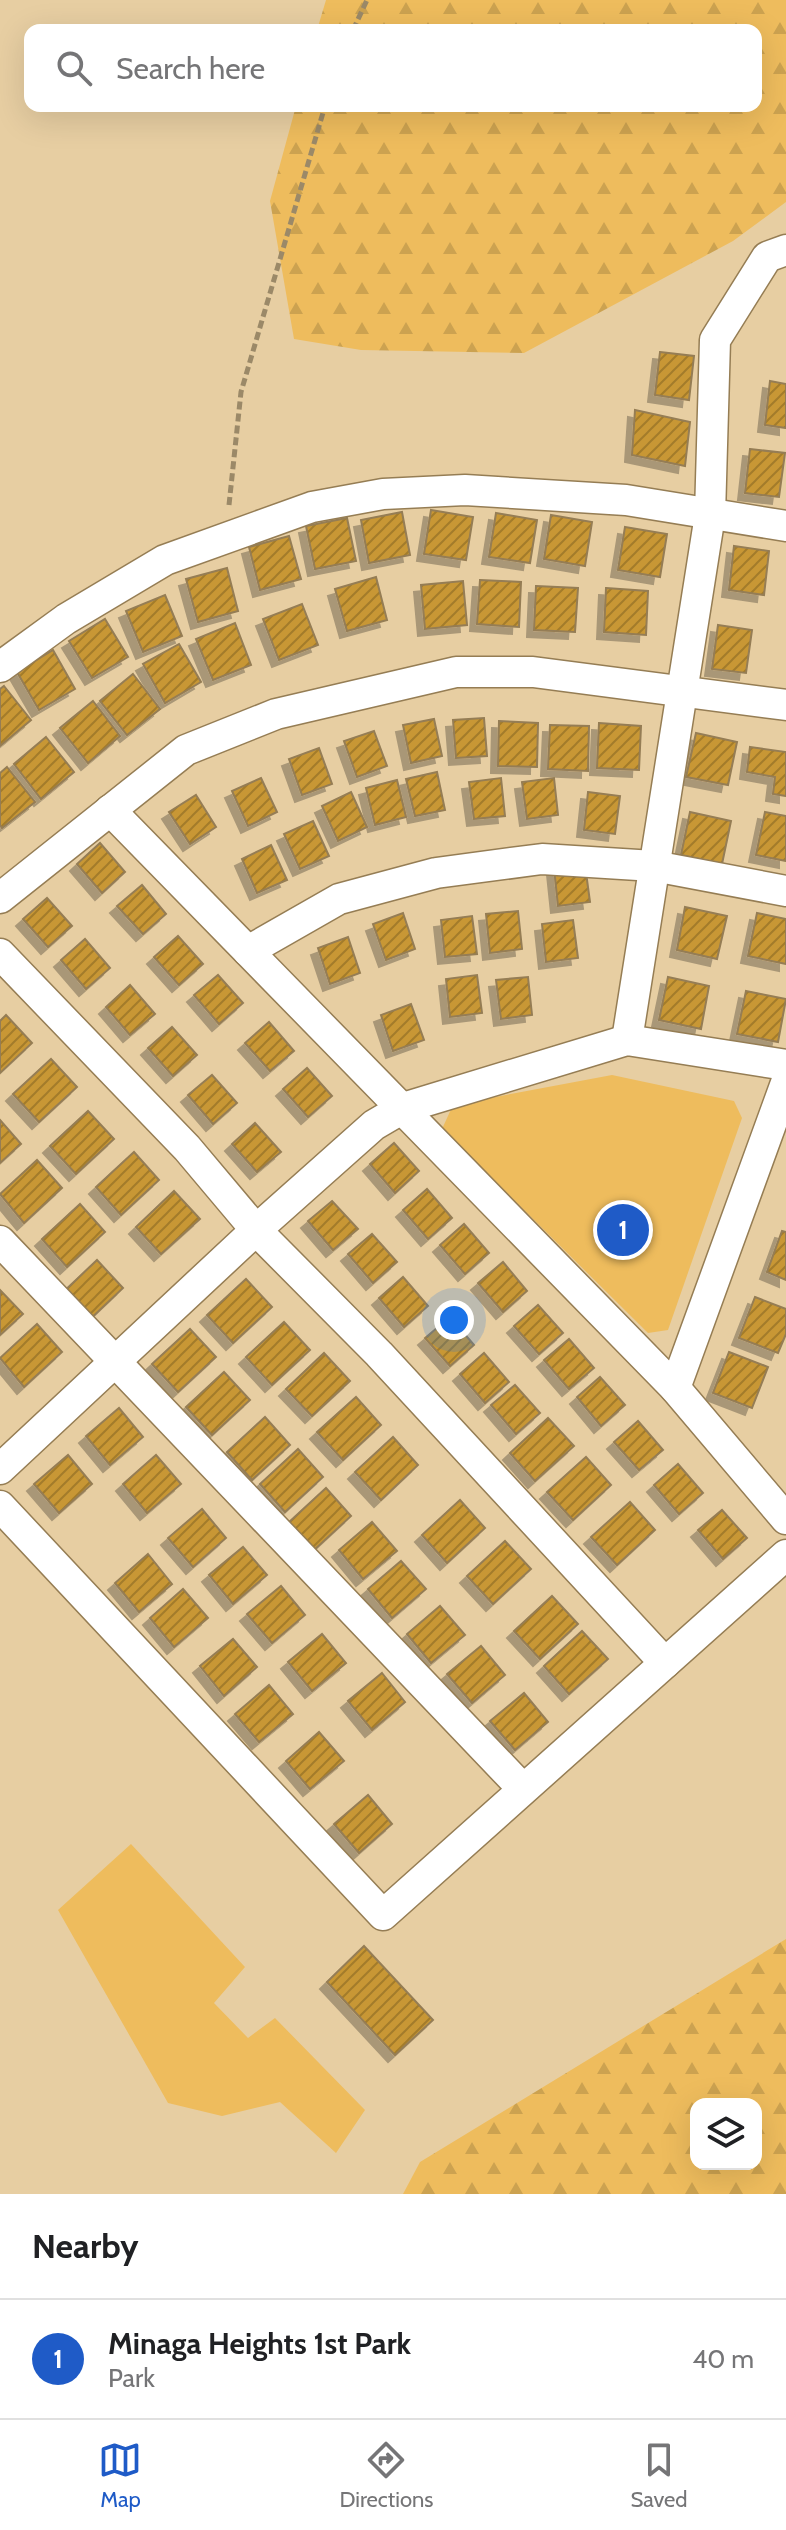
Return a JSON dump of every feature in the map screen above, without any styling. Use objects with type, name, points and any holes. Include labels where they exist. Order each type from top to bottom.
[{"type":"street","points":[[627,1040],[710,515],[715,340],[767,257],[786,250]]},
{"type":"street","points":[[0,667],[66,619],[165,560],[312,507],[383,494],[465,490],[611,499],[786,526]]},
{"type":"street","points":[[0,898],[186,750],[276,714],[456,672],[533,672],[786,705]]},
{"type":"street","points":[[110,810],[675,1388],[786,1519]]},
{"type":"street","points":[[248,951],[339,899],[436,873],[542,859],[654,866],[786,891]]},
{"type":"street","points":[[0,954],[187,1148],[256,1230],[379,1354],[665,1663]]},
{"type":"street","points":[[0,1469],[256,1230],[374,1125],[403,1108],[627,1040],[786,1065]]},
{"type":"street","points":[[675,1388],[786,1083]]},
{"type":"street","points":[[0,1241],[523,1789]]},
{"type":"street","points":[[0,1506],[383,1915],[786,1555]]},
{"type":"path","points":[[356,24],[367,0]]},
{"type":"path","points":[[226,538],[241,392],[323,112]]},
{"type":"green space","points":[[326,0],[786,0],[786,202],[733,241],[524,353],[361,350],[294,339],[270,201],[294,112],[762,112],[762,24],[319,24]]},
{"type":"green space","points":[[612,1075],[734,1101],[742,1118],[668,1330],[648,1333],[442,1129],[453,1105]]},
{"type":"green space","points":[[131,1844],[245,1967],[214,2003],[248,2038],[275,2018],[365,2110],[336,2153],[280,2102],[222,2116],[168,2103],[58,1910]]},
{"type":"green space","points":[[786,1939],[786,2194],[403,2194],[420,2162]]},
{"type":"building","points":[[660,352],[694,356],[689,400],[655,395]]},
{"type":"building","points":[[770,381],[786,384],[786,428],[765,425]]},
{"type":"building","points":[[635,410],[690,422],[685,466],[632,455]]},
{"type":"building","points":[[750,449],[785,453],[779,497],[745,493]]},
{"type":"building","points":[[431,510],[473,517],[466,560],[424,554]]},
{"type":"building","points":[[402,512],[410,555],[369,563],[361,520]]},
{"type":"building","points":[[496,513],[537,520],[530,563],[489,557]]},
{"type":"building","points":[[551,515],[592,522],[585,566],[544,559]]},
{"type":"building","points":[[347,518],[356,561],[315,569],[306,526]]},
{"type":"building","points":[[625,527],[667,534],[660,577],[618,570]]},
{"type":"building","points":[[289,536],[301,579],[260,590],[249,547]]},
{"type":"building","points":[[734,546],[769,551],[764,595],[729,590]]},
{"type":"building","points":[[227,568],[238,611],[198,622],[186,579]]},
{"type":"building","points":[[376,577],[387,620],[347,631],[335,589]]},
{"type":"building","points":[[480,580],[521,582],[519,627],[477,624]]},
{"type":"building","points":[[463,581],[467,625],[425,629],[421,585]]},
{"type":"building","points":[[536,586],[578,588],[575,632],[534,630]]},
{"type":"building","points":[[606,588],[648,591],[646,635],[604,632]]},
{"type":"building","points":[[165,595],[182,636],[143,652],[126,611]]},
{"type":"building","points":[[302,604],[318,645],[279,660],[263,619]]},
{"type":"building","points":[[105,619],[128,657],[92,678],[69,641]]},
{"type":"building","points":[[235,623],[251,665],[213,680],[196,639]]},
{"type":"building","points":[[718,625],[752,630],[746,673],[712,669]]},
{"type":"building","points":[[179,644],[201,682],[165,703],[143,664]]},
{"type":"building","points":[[53,650],[75,689],[39,710],[17,672]]},
{"type":"building","points":[[133,674],[160,709],[127,735],[100,701]]},
{"type":"building","points":[[4,686],[31,720],[0,746],[0,689]]},
{"type":"building","points":[[93,701],[120,736],[88,763],[60,728]]},
{"type":"building","points":[[484,718],[487,756],[456,758],[453,720]]},
{"type":"building","points":[[434,719],[442,756],[411,763],[403,725]]},
{"type":"building","points":[[499,721],[538,723],[537,767],[498,766]]},
{"type":"building","points":[[599,723],[641,726],[639,770],[597,768]]},
{"type":"building","points":[[550,725],[589,726],[588,771],[548,769]]},
{"type":"building","points":[[374,731],[387,766],[357,777],[344,741]]},
{"type":"building","points":[[696,733],[737,742],[728,785],[686,777]]},
{"type":"building","points":[[46,737],[74,772],[41,799],[14,764]]},
{"type":"building","points":[[750,747],[786,752],[786,796],[773,794],[775,777],[747,772]]},
{"type":"building","points":[[319,748],[332,784],[302,795],[289,759]]},
{"type":"building","points":[[7,767],[35,802],[2,828],[0,773]]},
{"type":"building","points":[[437,772],[445,810],[415,816],[406,779]]},
{"type":"building","points":[[261,778],[277,812],[248,826],[232,791]]},
{"type":"building","points":[[501,778],[505,816],[474,819],[469,782]]},
{"type":"building","points":[[554,778],[558,815],[527,819],[522,782]]},
{"type":"building","points":[[397,780],[406,817],[375,825],[366,788]]},
{"type":"building","points":[[351,792],[367,827],[338,841],[322,806]]},
{"type":"building","points":[[588,792],[620,796],[615,834],[584,830]]},
{"type":"building","points":[[196,795],[216,827],[190,844],[169,812]]},
{"type":"building","points":[[690,812],[731,821],[722,864],[681,855]]},
{"type":"building","points":[[765,812],[786,816],[786,861],[756,855]]},
{"type":"building","points":[[313,821],[329,856],[300,869],[284,834]]},
{"type":"building","points":[[100,843],[125,872],[102,893],[77,864]]},
{"type":"building","points":[[271,845],[287,880],[257,893],[242,859]]},
{"type":"building","points":[[585,865],[590,902],[558,906],[554,868]]},
{"type":"building","points":[[142,885],[166,914],[143,934],[117,906]]},
{"type":"building","points":[[47,898],[72,926],[48,947],[23,919]]},
{"type":"building","points":[[685,907],[727,916],[717,959],[677,950]]},
{"type":"building","points":[[518,911],[522,949],[490,953],[486,914]]},
{"type":"building","points":[[403,913],[415,949],[386,960],[373,924]]},
{"type":"building","points":[[757,913],[786,919],[786,964],[748,956]]},
{"type":"building","points":[[472,916],[477,954],[445,957],[441,920]]},
{"type":"building","points":[[573,920],[578,958],[546,962],[542,924]]},
{"type":"building","points":[[178,936],[203,964],[179,985],[154,957]]},
{"type":"building","points":[[348,937],[360,973],[330,984],[318,948]]},
{"type":"building","points":[[85,939],[110,968],[86,989],[61,960]]},
{"type":"building","points":[[218,975],[243,1003],[219,1024],[194,995]]},
{"type":"building","points":[[477,975],[482,1013],[450,1017],[446,979]]},
{"type":"building","points":[[528,977],[532,1015],[501,1019],[496,980]]},
{"type":"building","points":[[668,977],[709,986],[701,1029],[659,1020]]},
{"type":"building","points":[[130,985],[155,1014],[130,1035],[106,1007]]},
{"type":"building","points":[[746,991],[786,999],[778,1042],[737,1034]]},
{"type":"building","points":[[411,1004],[424,1040],[393,1051],[381,1015]]},
{"type":"building","points":[[6,1015],[32,1043],[0,1073],[0,1021]]},
{"type":"building","points":[[269,1022],[294,1051],[270,1071],[245,1043]]},
{"type":"building","points":[[172,1027],[197,1055],[173,1076],[148,1048]]},
{"type":"building","points":[[51,1059],[77,1087],[39,1122],[13,1094]]},
{"type":"building","points":[[307,1068],[332,1096],[308,1117],[283,1089]]},
{"type":"building","points":[[212,1075],[237,1103],[213,1124],[188,1095]]},
{"type":"building","points":[[88,1111],[114,1139],[76,1174],[50,1146]]},
{"type":"building","points":[[0,1120],[21,1144],[0,1163]]},
{"type":"building","points":[[255,1123],[281,1152],[257,1172],[232,1144]]},
{"type":"building","points":[[394,1143],[419,1171],[395,1193],[370,1164]]},
{"type":"building","points":[[134,1152],[159,1180],[121,1215],[96,1187]]},
{"type":"building","points":[[37,1160],[62,1188],[24,1223],[0,1194]]},
{"type":"building","points":[[427,1189],[452,1218],[428,1239],[403,1210]]},
{"type":"building","points":[[174,1191],[200,1219],[161,1254],[136,1227]]},
{"type":"building","points":[[332,1201],[358,1229],[333,1250],[308,1221]]},
{"type":"building","points":[[80,1204],[105,1232],[67,1267],[42,1239]]},
{"type":"building","points":[[464,1224],[489,1253],[465,1274],[440,1245]]},
{"type":"building","points":[[782,1231],[786,1232],[786,1280],[767,1272]]},
{"type":"building","points":[[372,1234],[397,1262],[373,1283],[348,1254]]},
{"type":"building","points":[[97,1260],[123,1288],[85,1324],[59,1296]]},
{"type":"building","points":[[503,1262],[527,1291],[503,1312],[478,1283]]},
{"type":"building","points":[[403,1277],[428,1306],[404,1327],[379,1298]]},
{"type":"building","points":[[246,1279],[272,1307],[233,1343],[207,1315]]},
{"type":"building","points":[[0,1290],[23,1314],[0,1335]]},
{"type":"building","points":[[755,1297],[786,1309],[786,1334],[778,1353],[739,1338]]},
{"type":"building","points":[[538,1305],[563,1333],[539,1354],[514,1326]]},
{"type":"building","points":[[450,1317],[474,1345],[450,1366],[425,1338]]},
{"type":"building","points":[[284,1322],[310,1350],[272,1385],[246,1357]]},
{"type":"building","points":[[37,1324],[62,1352],[24,1387],[0,1358]]},
{"type":"building","points":[[190,1329],[216,1357],[178,1392],[152,1364]]},
{"type":"building","points":[[569,1339],[594,1368],[569,1389],[544,1360]]},
{"type":"building","points":[[729,1352],[768,1367],[752,1408],[713,1393]]},
{"type":"building","points":[[324,1353],[350,1381],[312,1416],[286,1389]]},
{"type":"building","points":[[484,1353],[509,1382],[485,1403],[460,1374]]},
{"type":"building","points":[[224,1372],[250,1400],[212,1435],[186,1407]]},
{"type":"building","points":[[600,1377],[625,1405],[601,1426],[577,1397]]},
{"type":"building","points":[[515,1385],[540,1413],[516,1434],[491,1405]]},
{"type":"building","points":[[356,1397],[381,1425],[343,1460],[317,1432]]},
{"type":"building","points":[[119,1408],[143,1437],[110,1465],[86,1436]]},
{"type":"building","points":[[265,1417],[290,1445],[252,1480],[227,1452]]},
{"type":"building","points":[[548,1418],[574,1446],[535,1481],[510,1453]]},
{"type":"building","points":[[638,1421],[663,1450],[639,1470],[614,1442]]},
{"type":"building","points":[[393,1437],[418,1465],[381,1500],[355,1472]]},
{"type":"building","points":[[298,1449],[323,1477],[285,1512],[260,1484]]},
{"type":"building","points":[[68,1455],[92,1484],[59,1513],[34,1484]]},
{"type":"building","points":[[156,1455],[181,1484],[147,1513],[123,1484]]},
{"type":"building","points":[[586,1457],[611,1485],[573,1520],[547,1492]]},
{"type":"building","points":[[678,1464],[703,1493],[679,1514],[654,1485]]},
{"type":"building","points":[[326,1488],[351,1516],[313,1551],[288,1523]]},
{"type":"building","points":[[460,1500],[485,1528],[447,1563],[422,1535]]},
{"type":"building","points":[[630,1502],[655,1530],[617,1565],[591,1537]]},
{"type":"building","points":[[202,1509],[226,1538],[193,1567],[168,1538]]},
{"type":"building","points":[[722,1510],[747,1538],[723,1559],[698,1530]]},
{"type":"building","points":[[372,1522],[397,1551],[363,1579],[339,1550]]},
{"type":"building","points":[[505,1541],[531,1569],[493,1604],[467,1576]]},
{"type":"building","points":[[243,1547],[267,1575],[233,1604],[209,1575]]},
{"type":"building","points":[[148,1554],[172,1584],[139,1612],[115,1583]]},
{"type":"building","points":[[401,1561],[426,1589],[392,1618],[368,1589]]},
{"type":"building","points":[[281,1586],[305,1615],[272,1643],[247,1614]]},
{"type":"building","points":[[183,1589],[208,1618],[174,1647],[150,1618]]},
{"type":"building","points":[[552,1596],[578,1624],[540,1659],[514,1631]]},
{"type":"building","points":[[440,1606],[465,1635],[431,1663],[407,1634]]},
{"type":"building","points":[[582,1631],[608,1659],[569,1694],[544,1666]]},
{"type":"building","points":[[322,1634],[346,1663],[312,1691],[288,1662]]},
{"type":"building","points":[[233,1639],[257,1667],[224,1696],[200,1666]]},
{"type":"building","points":[[481,1646],[505,1675],[472,1703],[447,1674]]},
{"type":"building","points":[[382,1673],[405,1702],[372,1730],[348,1701]]},
{"type":"building","points":[[269,1685],[293,1714],[259,1742],[235,1714]]},
{"type":"building","points":[[524,1693],[548,1722],[515,1750],[490,1721]]},
{"type":"building","points":[[319,1732],[344,1761],[310,1789],[286,1761]]},
{"type":"building","points":[[368,1795],[392,1824],[359,1853],[334,1824]]},
{"type":"building","points":[[364,1946],[433,2020],[395,2055],[327,1982]]},
{"type":"place","name":"Minaga Heights 1st Park","points":[[623,1230]]}]
